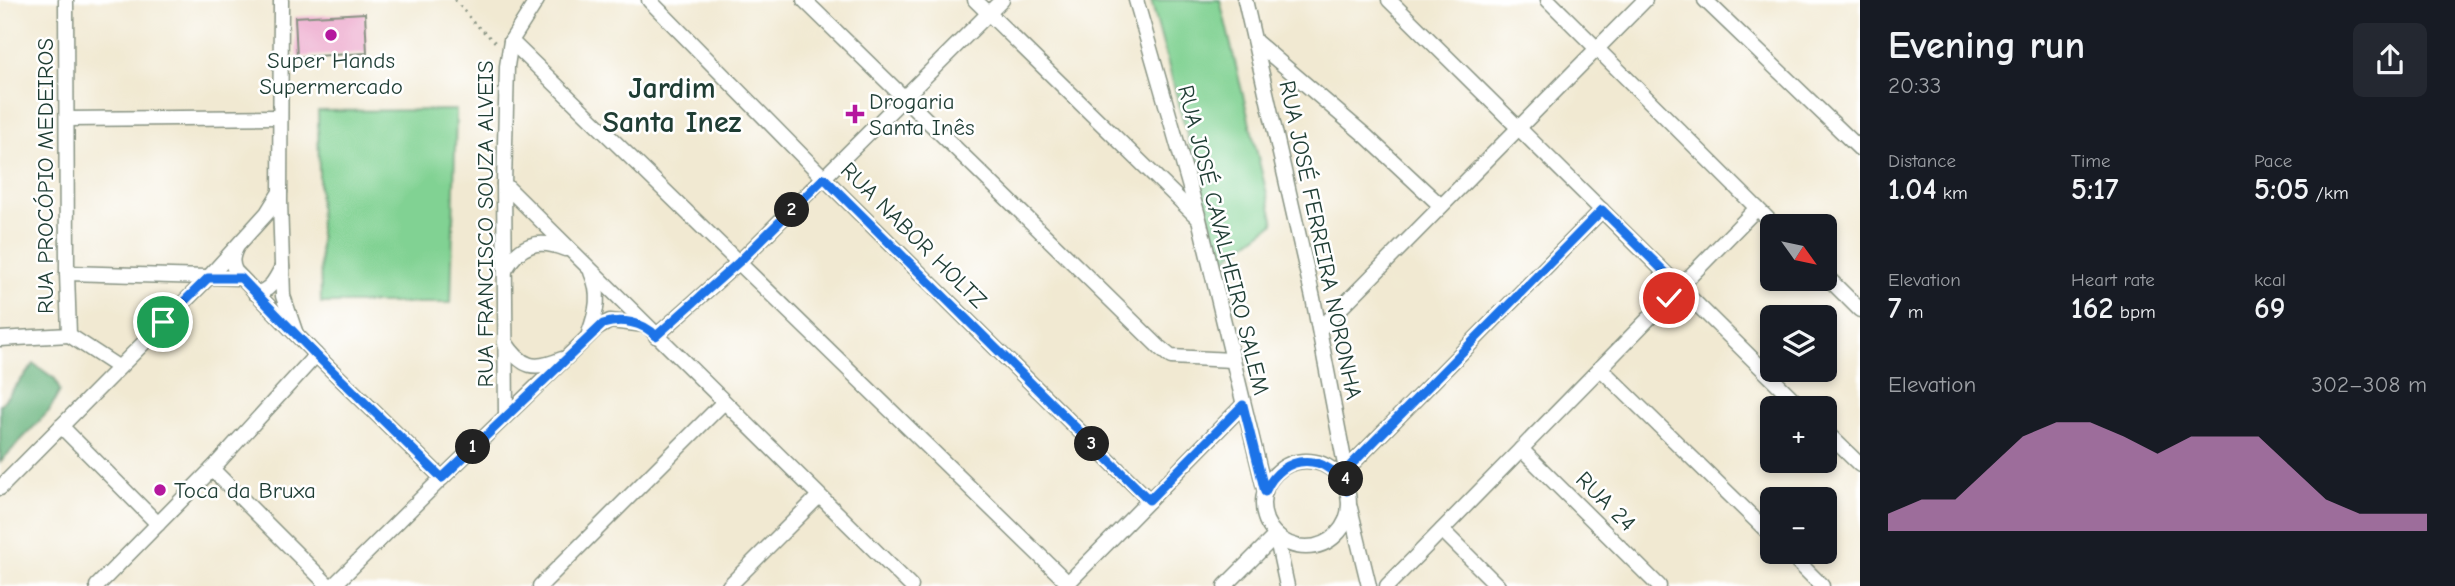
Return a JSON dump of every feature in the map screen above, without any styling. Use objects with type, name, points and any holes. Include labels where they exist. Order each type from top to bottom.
[{"type":"street","name":"RUA PROCÓPIO MEDEIROS","points":[[66,0],[69,335],[118,367]]},
{"type":"street","points":[[281,0],[280,199],[283,296],[296,334]]},
{"type":"street","name":"RUA FRANCISCO SOUZA ALVEIS","points":[[506,415],[504,184],[509,47],[537,0]]},
{"type":"street","name":"RUA NABOR HOLTZ","points":[[649,0],[824,178],[1149,500]]},
{"type":"street","points":[[804,0],[1160,348],[1171,357],[1232,360]]},
{"type":"street","points":[[975,0],[1199,219]]},
{"type":"street","points":[[651,330],[739,262],[1002,0]]},
{"type":"street","name":"RUA JOSÉ CAVALHEIRO SALEM","points":[[1136,0],[1199,219],[1265,492]]},
{"type":"street","name":"RUA JOSÉ FERREIRA NORONHA","points":[[1245,0],[1320,329],[1346,470],[1348,497],[1369,586]]},
{"type":"street","points":[[1389,0],[1790,396]]},
{"type":"street","points":[[1548,0],[1763,214]]},
{"type":"street","points":[[1320,329],[1645,0]]},
{"type":"street","points":[[1705,0],[1860,149]]},
{"type":"street","points":[[1255,41],[1366,136],[1441,206]]},
{"type":"street","points":[[509,47],[739,262],[1066,584],[1243,405]]},
{"type":"street","points":[[66,119],[281,117]]},
{"type":"street","points":[[504,184],[911,586]]},
{"type":"street","points":[[0,488],[208,278],[280,199]]},
{"type":"street","points":[[1387,586],[1757,208]]},
{"type":"street","points":[[1346,470],[1602,210]]},
{"type":"street","points":[[262,219],[274,216],[281,222]]},
{"type":"street","points":[[505,270],[512,257],[527,247],[540,243],[550,243],[573,253]]},
{"type":"street","points":[[238,245],[232,256],[232,264],[241,278],[442,478]]},
{"type":"street","points":[[255,293],[261,293],[271,286],[282,267]]},
{"type":"street","points":[[587,337],[598,308],[596,282],[589,269]]},
{"type":"street","points":[[67,273],[241,278]]},
{"type":"street","points":[[1838,288],[1860,310]]},
{"type":"street","points":[[212,469],[331,586],[603,324],[610,321],[651,330]]},
{"type":"street","points":[[0,339],[69,335]]},
{"type":"street","points":[[505,342],[513,353],[528,365],[539,366],[566,358]]},
{"type":"street","points":[[97,586],[212,469],[316,355]]},
{"type":"street","points":[[1600,368],[1760,524]]},
{"type":"street","points":[[540,586],[724,402]]},
{"type":"street","points":[[61,426],[159,524]]},
{"type":"street","points":[[1837,443],[1860,466]]},
{"type":"street","name":"RUA 24","points":[[1521,449],[1659,586]]},
{"type":"street","points":[[1276,535],[1296,546],[1321,545],[1341,530],[1348,515],[1348,497],[1333,471],[1310,461],[1294,463],[1279,471],[1265,492],[1264,510],[1276,535],[1287,586]]},
{"type":"street","points":[[729,586],[819,496]]},
{"type":"street","points":[[1442,530],[1498,586]]},
{"type":"street","points":[[1225,586],[1276,535]]},
{"type":"street","points":[[1800,564],[1822,586]]},
{"type":"path","points":[[455,0],[473,22],[509,47]]},
{"type":"green space","points":[[1151,0],[1220,0],[1274,223],[1221,262]]},
{"type":"green space","points":[[456,110],[451,303],[321,303],[318,111]]},
{"type":"green space","points":[[34,364],[55,379],[60,391],[49,411],[0,462],[0,405]]},
{"type":"building","name":"Super Hands Supermercado","points":[[365,13],[367,53],[297,57],[295,17]]},
{"type":"place","name":"Super Hands Supermercado","points":[[331,35]]},
{"type":"place","name":"Drogaria Santa Inês","points":[[855,114]]},
{"type":"place","name":"Toca da Bruxa","points":[[160,490]]},
{"type":"district","name":"Jardim Santa Inez","points":[[672,105]]},
{"type":"route","points":[[163,322],[208,278],[241,278],[266,306],[442,478],[596,329],[610,321],[626,322],[646,325],[656,336],[739,262],[824,178],[1149,500],[1243,405],[1265,492],[1273,477],[1286,466],[1310,461],[1333,471],[1344,483],[1347,491],[1346,470],[1602,210],[1680,287],[1669,298]]}]
